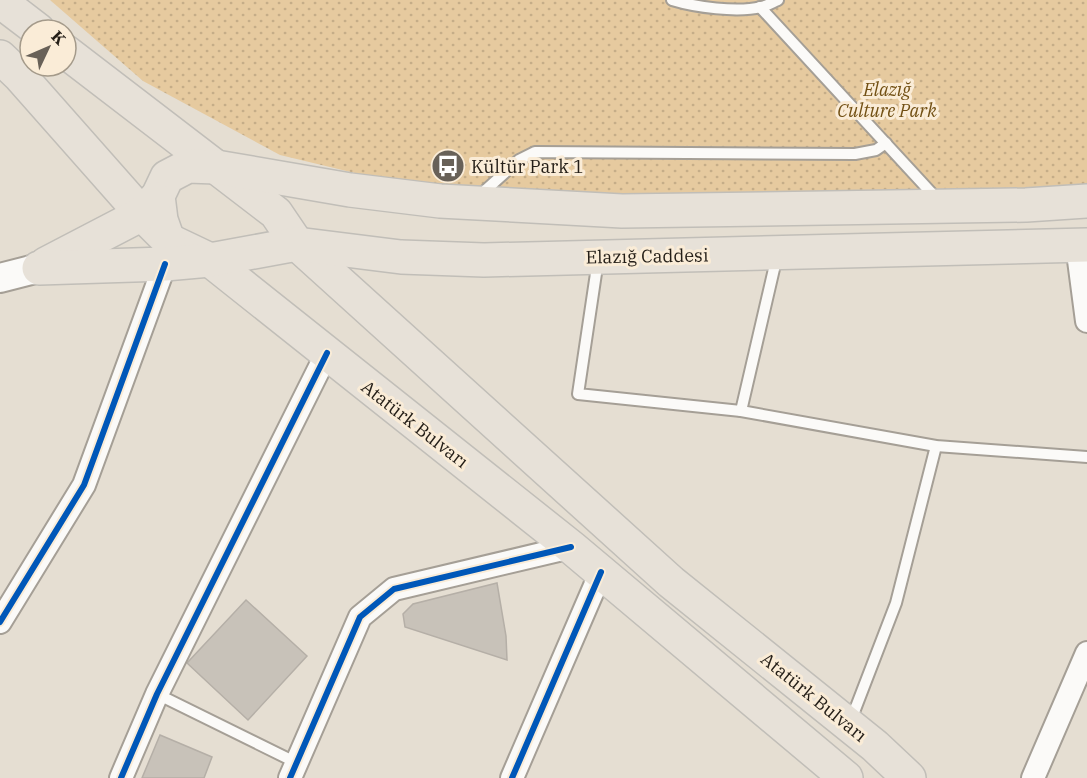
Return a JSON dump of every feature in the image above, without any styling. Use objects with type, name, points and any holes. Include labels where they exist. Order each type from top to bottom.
[{"type":"main road","points":[[0,1],[22,18]]},
{"type":"main road","name":"Atatürk Bulvarı","points":[[0,57],[150,205],[166,252],[210,260],[571,547],[846,778]]},
{"type":"main road","name":"Atatürk Bulvarı","points":[[78,60],[276,213],[297,244],[671,582],[849,725],[909,778]]},
{"type":"main road","points":[[39,268],[150,205],[166,177],[188,166],[216,166],[350,190],[440,201],[622,211],[945,207],[1087,201]]},
{"type":"main road","name":"Elazığ Caddesi","points":[[210,260],[297,244],[401,257],[484,260],[1082,245]]},
{"type":"main road","points":[[39,268],[166,252]]},
{"type":"street","points":[[1082,245],[1087,321]]},
{"type":"street","points":[[0,622],[84,485],[166,252]]},
{"type":"street","points":[[0,278],[39,268]]},
{"type":"street","points":[[121,778],[157,694],[327,353]]},
{"type":"street","points":[[294,771],[360,617],[393,589],[571,547]]},
{"type":"street","points":[[512,778],[601,572]]},
{"type":"street","points":[[1033,778],[1087,653]]},
{"type":"lane","points":[[672,0],[689,5],[725,9],[760,8],[778,0]]},
{"type":"lane","points":[[760,8],[945,207]]},
{"type":"lane","points":[[471,203],[498,182],[519,160],[535,152],[855,154],[876,150],[886,143]]},
{"type":"lane","points":[[741,411],[778,252]]},
{"type":"lane","points":[[598,257],[578,394],[741,411],[936,446],[1087,457]]},
{"type":"lane","points":[[849,725],[896,603],[936,446]]},
{"type":"lane","points":[[157,694],[294,771]]},
{"type":"green space","name":"Elazığ Culture Park","points":[[50,0],[1087,0],[1087,186],[892,201],[578,200],[417,188],[280,155],[143,81],[78,24],[78,18],[71,18]]},
{"type":"building","points":[[497,583],[506,636],[507,660],[405,627],[403,614],[413,604]]},
{"type":"building","points":[[246,600],[307,656],[248,720],[187,663]]},
{"type":"building","points":[[160,735],[212,757],[204,778],[142,778]]},
{"type":"cycle path","points":[[0,622],[84,485],[165,264]]},
{"type":"cycle path","points":[[121,778],[157,694],[327,353]]},
{"type":"cycle path","points":[[290,778],[360,617],[394,589],[571,547]]},
{"type":"cycle path","points":[[512,778],[601,572]]},
{"type":"place","name":"Kültür Park 1","points":[[448,166]]}]
